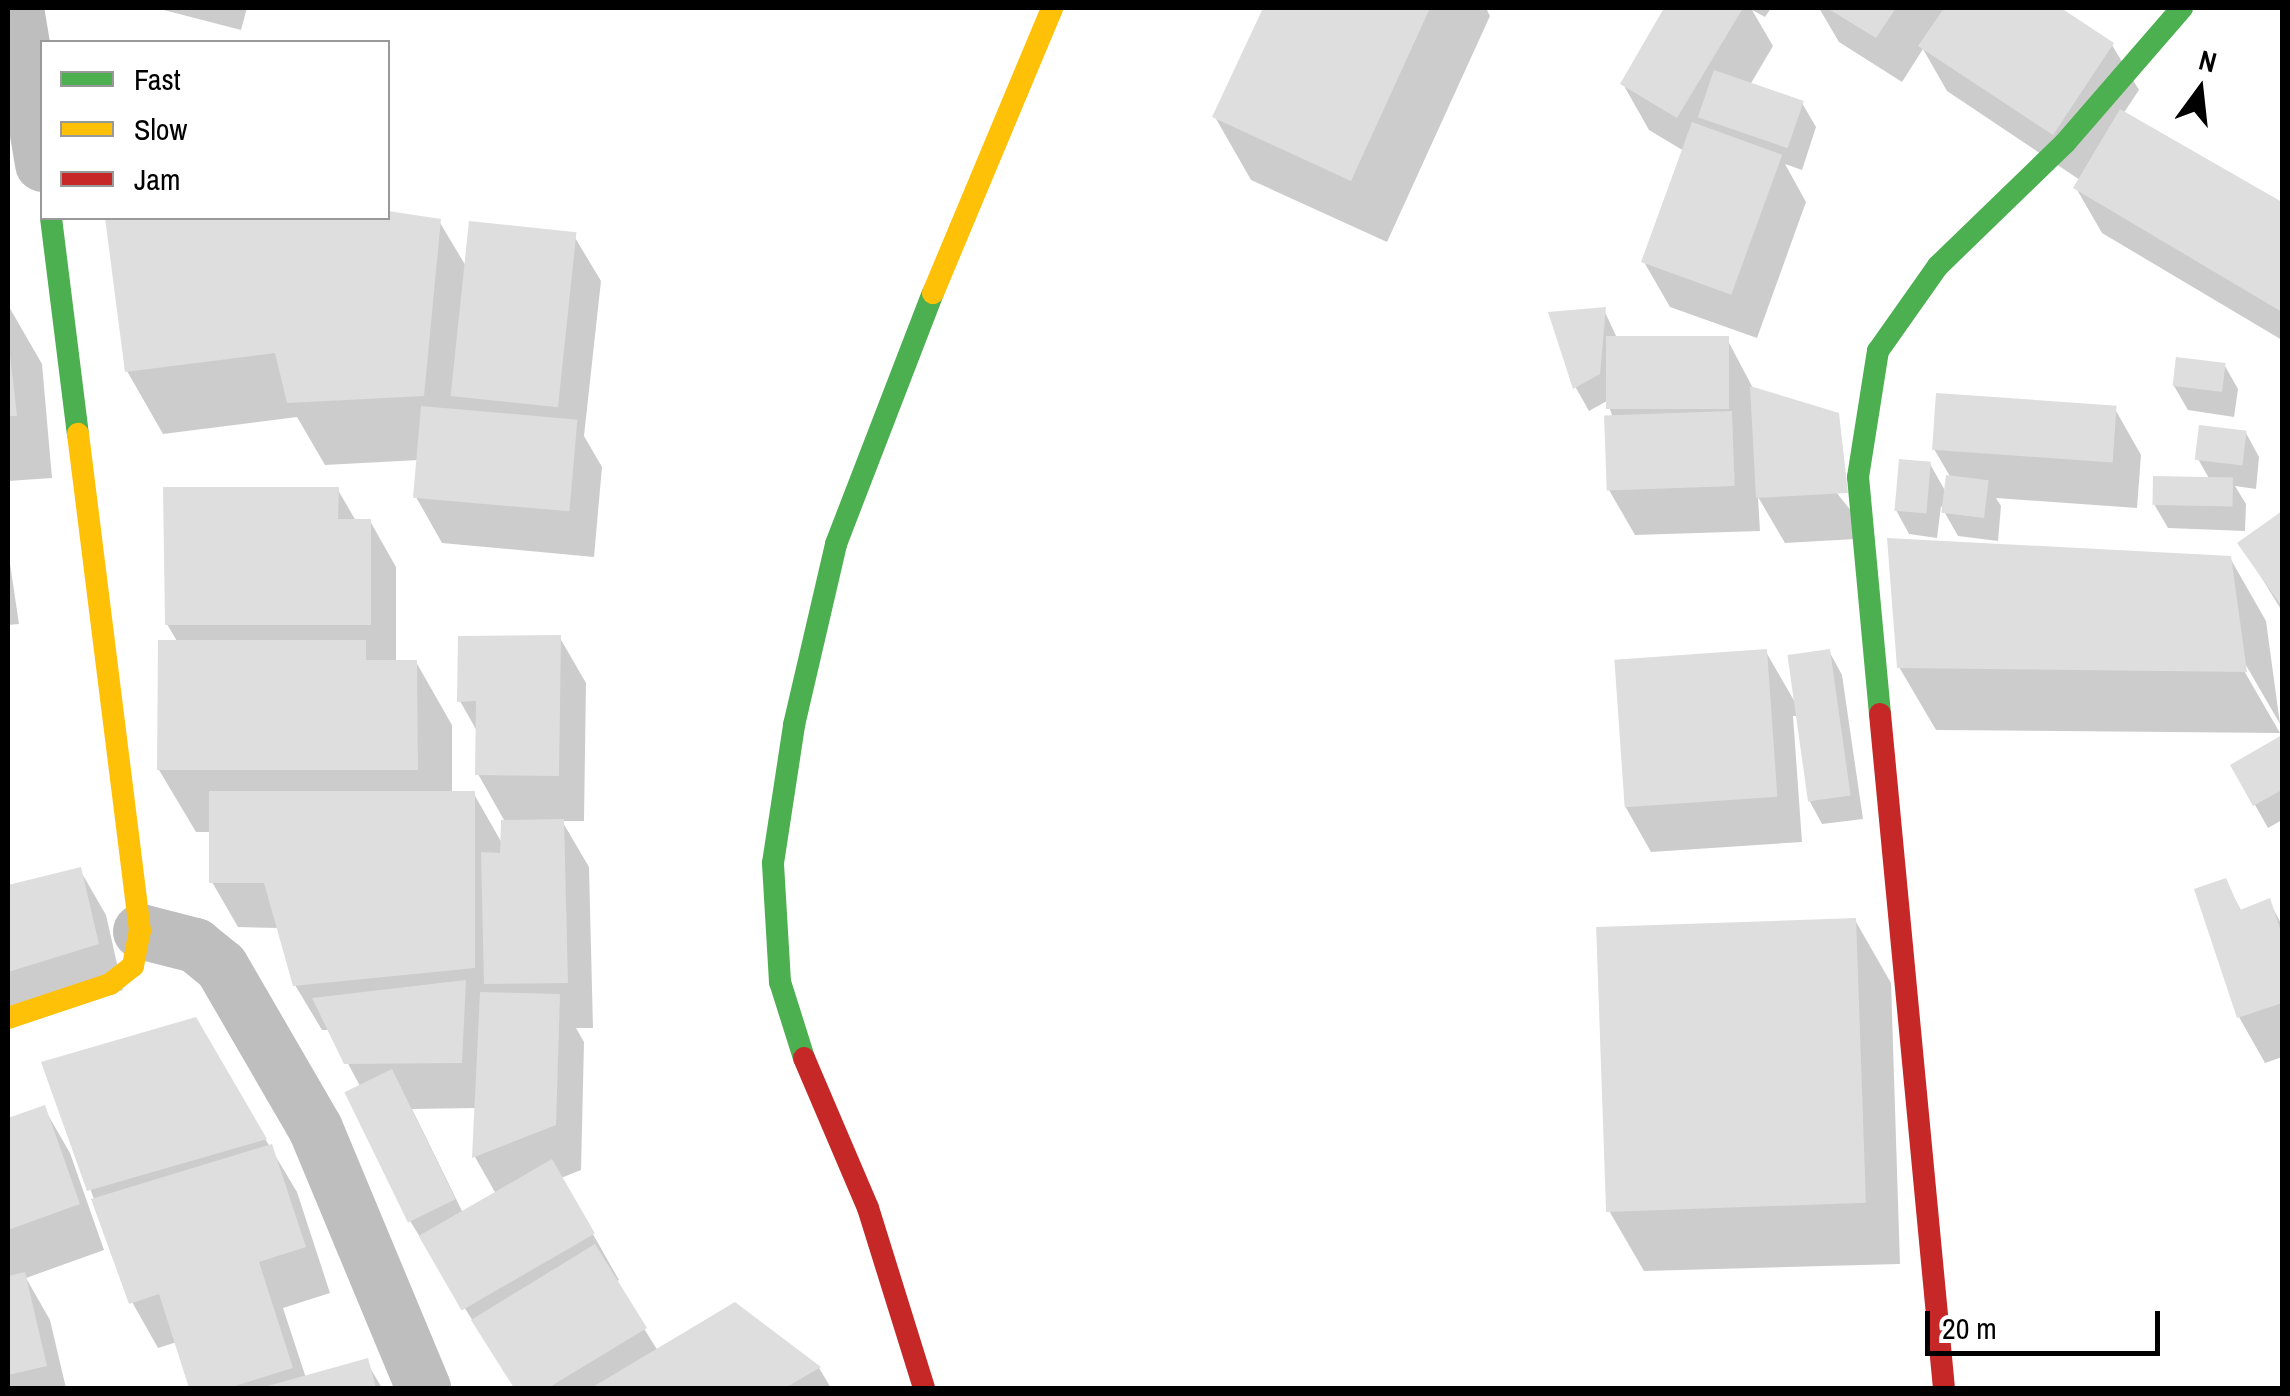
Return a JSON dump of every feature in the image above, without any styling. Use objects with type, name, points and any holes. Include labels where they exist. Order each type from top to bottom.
[{"type":"street","points":[[16,8],[40,152]]},
{"type":"street","points":[[924,1388],[868,1208],[812,1084],[780,982],[773,863],[794,725],[836,544],[909,350],[1052,8]]},
{"type":"street","points":[[1944,1388],[1858,477],[1878,351],[1938,266],[2065,143],[2182,8]]},
{"type":"street","points":[[8,1018],[110,984],[134,966],[140,931],[51,220]]},
{"type":"street","points":[[140,931],[196,945],[221,966],[316,1128],[423,1388]]},
{"type":"building","points":[[1263,8],[1430,8],[1351,181],[1212,117]]},
{"type":"building","points":[[1664,8],[1743,8],[1677,118],[1620,84]]},
{"type":"building","points":[[1827,8],[1896,8],[1876,38]]},
{"type":"building","points":[[1944,8],[2061,8],[2114,43],[2053,135],[1918,46]]},
{"type":"building","points":[[1714,70],[1804,101],[1788,148],[1698,117]]},
{"type":"building","points":[[2120,109],[2282,202],[2282,312],[2073,188]]},
{"type":"building","points":[[1692,122],[1782,155],[1731,295],[1641,262]]},
{"type":"building","points":[[390,211],[441,219],[424,396],[287,403],[275,353],[125,372],[105,220],[390,220]]},
{"type":"building","points":[[469,221],[576,232],[558,407],[451,396]]},
{"type":"building","points":[[1606,307],[1600,374],[1573,389],[1548,312]]},
{"type":"building","points":[[8,336],[17,416],[8,416]]},
{"type":"building","points":[[1606,336],[1729,336],[1729,409],[1606,409]]},
{"type":"building","points":[[2176,357],[2226,363],[2222,392],[2172,386]]},
{"type":"building","points":[[1750,386],[1839,413],[1848,493],[1756,498]]},
{"type":"building","points":[[1936,393],[2117,406],[2113,462],[1932,450]]},
{"type":"building","points":[[421,406],[577,420],[569,511],[413,498]]},
{"type":"building","points":[[1732,411],[1735,486],[1607,490],[1604,415]]},
{"type":"building","points":[[2199,425],[2247,431],[2242,466],[2195,460]]},
{"type":"building","points":[[1899,459],[1931,462],[1926,514],[1894,511]]},
{"type":"building","points":[[1946,475],[1989,480],[1984,518],[1941,513]]},
{"type":"building","points":[[2153,476],[2233,477],[2232,506],[2152,505]]},
{"type":"building","points":[[163,487],[339,487],[338,519],[371,519],[371,625],[165,625]]},
{"type":"building","points":[[2282,511],[2282,607],[2237,543]]},
{"type":"building","points":[[1887,538],[2231,556],[2247,672],[1897,668]]},
{"type":"building","points":[[561,635],[559,776],[475,775],[476,701],[457,702],[458,636]]},
{"type":"building","points":[[158,640],[366,640],[366,660],[417,660],[418,770],[157,770]]},
{"type":"building","points":[[1767,649],[1777,797],[1625,807],[1614,660]]},
{"type":"building","points":[[1830,649],[1851,796],[1808,802],[1787,655]]},
{"type":"building","points":[[2282,735],[2282,790],[2253,806],[2230,765]]},
{"type":"building","points":[[209,791],[475,791],[475,968],[293,986],[264,883],[209,883]]},
{"type":"building","points":[[564,819],[568,983],[484,984],[481,852],[500,853],[501,820]]},
{"type":"building","points":[[81,867],[99,944],[8,972],[8,885]]},
{"type":"building","points":[[2226,878],[2240,910],[2270,898],[2282,935],[2282,1003],[2237,1018],[2194,889]]},
{"type":"building","points":[[1856,918],[1866,1203],[1606,1212],[1596,927]]},
{"type":"building","points":[[466,980],[462,1063],[344,1064],[312,998]]},
{"type":"building","points":[[480,992],[560,994],[556,1125],[472,1158]]},
{"type":"building","points":[[196,1017],[267,1139],[87,1191],[41,1062]]},
{"type":"building","points":[[392,1069],[456,1199],[408,1223],[344,1092]]},
{"type":"building","points":[[45,1105],[80,1204],[8,1230],[8,1118]]},
{"type":"building","points":[[272,1144],[306,1247],[259,1262],[293,1368],[228,1388],[189,1388],[159,1294],[129,1304],[91,1199]]},
{"type":"building","points":[[552,1159],[595,1233],[462,1310],[419,1236]]},
{"type":"building","points":[[595,1244],[647,1328],[548,1388],[514,1388],[471,1320]]},
{"type":"building","points":[[25,1272],[47,1366],[8,1375],[8,1276]]},
{"type":"building","points":[[735,1302],[821,1367],[785,1388],[591,1388]]},
{"type":"building","points":[[368,1358],[376,1388],[264,1388],[264,1387]]},
{"type":"traffic: fast","points":[[1880,714],[1858,477],[1878,351],[1938,266],[2065,143],[2182,8]]},
{"type":"traffic: fast","points":[[51,220],[78,434]]},
{"type":"traffic: fast","points":[[804,1058],[780,982],[773,863],[794,725],[836,544],[933,293]]},
{"type":"traffic: slow","points":[[933,293],[1052,8]]},
{"type":"traffic: slow","points":[[8,1018],[110,984],[133,966],[140,931],[78,434]]},
{"type":"traffic: jam","points":[[1880,714],[1944,1388]]},
{"type":"traffic: jam","points":[[804,1058],[868,1208],[924,1388]]}]
